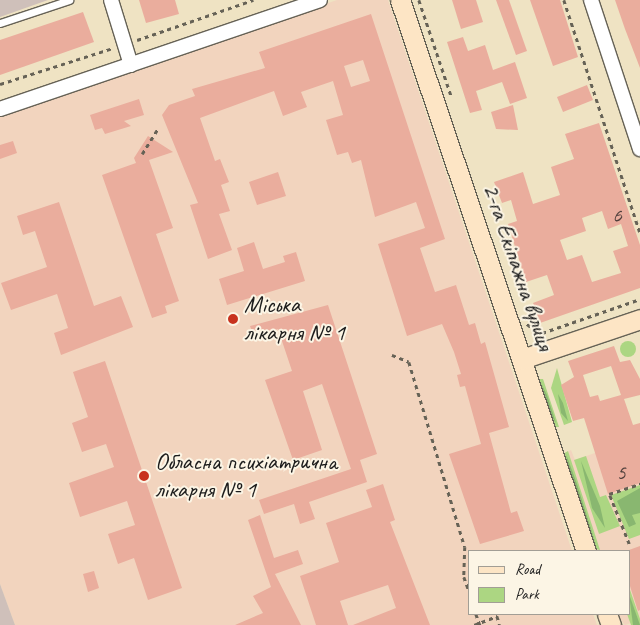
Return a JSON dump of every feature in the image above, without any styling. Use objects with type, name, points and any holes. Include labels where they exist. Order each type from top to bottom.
[{"type":"street","points":[[111,0],[131,65]]},
{"type":"street","points":[[0,109],[320,0]]},
{"type":"street","name":"2-га Екіпажна вулиця","points":[[400,0],[586,550]]},
{"type":"street","points":[[591,0],[640,149]]},
{"type":"street","points":[[522,359],[544,342],[640,319]]},
{"type":"lane","points":[[0,23],[68,0]]},
{"type":"path","points":[[419,0],[453,102]]},
{"type":"path","points":[[564,0],[640,232]]},
{"type":"path","points":[[142,154],[158,128]]},
{"type":"path","points":[[522,314],[526,323],[544,342],[640,299]]},
{"type":"path","points":[[392,355],[409,362],[465,546],[464,577],[468,588]]},
{"type":"path","points":[[629,544],[609,494],[640,484]]},
{"type":"path","points":[[474,625],[498,616],[500,625]]},
{"type":"shaded area","points":[[0,0],[48,0],[0,17]]},
{"type":"shaded area","name":"Міська лікарня № 1","points":[[337,0],[388,0],[572,550],[468,550],[468,615],[593,615],[597,625],[15,625],[0,584],[0,117]]},
{"type":"shaded area","points":[[640,437],[640,620],[625,625],[617,615],[630,615],[630,550],[595,550],[563,454],[571,450],[575,460]]},
{"type":"shaded area","points":[[0,584],[15,625],[0,625]]},
{"type":"green space","points":[[625,341],[631,341],[636,346],[634,355],[625,357],[620,352],[620,346]]},
{"type":"green space","points":[[557,368],[572,422],[564,425],[551,388]]},
{"type":"green space","points":[[537,379],[543,379],[559,427],[553,427]]},
{"type":"green space","points":[[541,383],[547,395],[556,423],[552,417]]},
{"type":"green space","points":[[558,394],[563,403],[568,421],[561,413]]},
{"type":"green space","points":[[568,451],[600,550],[595,549],[563,454]]},
{"type":"green space","points":[[566,454],[577,484],[597,548],[569,470]]},
{"type":"green space","points":[[586,456],[600,497],[606,495],[620,526],[599,534],[574,460]]},
{"type":"green space","points":[[581,461],[600,506],[605,528],[592,508]]},
{"type":"green space","points":[[640,485],[640,535],[629,539],[611,495]]},
{"type":"green space","points":[[640,488],[640,513],[632,515],[636,524],[629,527],[617,501]]},
{"type":"green space","points":[[630,590],[640,619],[640,625],[631,625],[627,615],[630,615]]},
{"type":"green space","points":[[630,597],[640,625],[633,625],[630,602]]},
{"type":"building","points":[[139,0],[175,0],[179,14],[146,23]]},
{"type":"building","points":[[452,0],[476,0],[483,22],[461,29]]},
{"type":"building","points":[[496,0],[509,0],[527,51],[516,55]]},
{"type":"building","points":[[530,0],[560,0],[578,57],[553,66]]},
{"type":"building","points":[[615,0],[640,0],[640,68],[625,29]]},
{"type":"building","points":[[83,12],[94,42],[0,75],[0,40]]},
{"type":"building","points":[[371,14],[445,239],[420,248],[435,292],[456,285],[469,325],[475,323],[481,344],[485,342],[509,427],[489,433],[511,513],[517,511],[524,531],[480,544],[449,454],[481,444],[465,386],[460,387],[457,375],[461,374],[454,352],[442,324],[407,336],[378,244],[425,228],[416,202],[375,217],[361,160],[352,163],[348,152],[337,155],[326,120],[343,115],[333,81],[301,92],[307,107],[283,116],[274,91],[200,118],[215,161],[220,159],[229,182],[221,185],[230,211],[219,214],[232,250],[208,259],[190,205],[198,203],[162,115],[169,105],[195,96],[192,89],[265,68],[259,52]],"holes":[[[363,60],[370,81],[351,87],[344,66]]]},
{"type":"building","points":[[463,37],[468,51],[485,45],[493,70],[515,62],[527,98],[510,104],[502,82],[476,91],[482,110],[470,113],[447,42]]},
{"type":"building","points":[[587,85],[593,100],[563,112],[557,97]]},
{"type":"building","points":[[139,99],[144,115],[124,121],[131,126],[105,134],[102,128],[95,130],[90,115]]},
{"type":"building","points":[[513,105],[518,130],[496,129],[491,112]]},
{"type":"building","points":[[599,123],[640,245],[640,288],[540,323],[533,303],[554,295],[547,275],[526,282],[508,224],[517,221],[511,200],[502,203],[494,182],[523,172],[533,204],[560,195],[551,167],[574,159],[565,134]],"holes":[[[602,211],[608,229],[621,224],[628,246],[613,251],[621,273],[592,282],[582,255],[567,260],[560,240],[586,231],[582,218]]]},
{"type":"building","points":[[148,136],[173,152],[149,160],[173,228],[156,234],[179,301],[165,306],[167,313],[152,318],[102,175],[136,163],[134,158]]},
{"type":"building","points":[[13,141],[17,153],[0,159],[0,145]]},
{"type":"building","points":[[278,172],[286,196],[257,205],[249,182]]},
{"type":"building","points":[[59,202],[94,306],[121,296],[133,327],[61,355],[54,333],[68,328],[57,294],[11,310],[1,283],[47,267],[35,231],[23,235],[17,216]]},
{"type":"building","points":[[254,242],[263,269],[285,262],[283,256],[296,252],[305,281],[227,305],[219,279],[244,271],[237,248]]},
{"type":"building","points":[[328,305],[377,454],[360,460],[367,482],[309,502],[315,519],[300,524],[294,504],[264,514],[259,500],[351,469],[322,384],[303,391],[322,450],[293,460],[265,380],[292,371],[278,329],[254,337],[250,326]]},
{"type":"building","points":[[614,346],[620,362],[630,360],[640,379],[640,395],[624,399],[633,425],[640,423],[640,483],[608,494],[584,418],[573,421],[561,385],[574,377],[568,361]],"holes":[[[611,366],[621,395],[600,401],[598,395],[590,397],[583,375]]]},
{"type":"building","points":[[105,361],[182,588],[148,600],[134,558],[118,564],[108,534],[135,525],[127,501],[80,517],[69,483],[114,467],[106,444],[82,452],[72,423],[88,417],[73,372]]},
{"type":"building","points":[[383,484],[395,520],[390,522],[430,625],[353,625],[396,608],[388,585],[340,601],[348,625],[316,625],[300,576],[339,562],[326,523],[372,507],[366,490]]},
{"type":"building","points":[[260,515],[274,558],[298,550],[303,564],[275,574],[301,625],[235,625],[263,613],[253,596],[271,587],[248,520]]},
{"type":"building","points":[[640,546],[640,610],[638,611],[630,586],[629,550]]},
{"type":"building","points":[[94,571],[99,588],[88,592],[83,574]]},
{"type":"place","name":"Міська лікарня № 1","points":[[233,319]]},
{"type":"place","name":"Обласна психіатрична лікарня № 1","points":[[144,476]]}]
